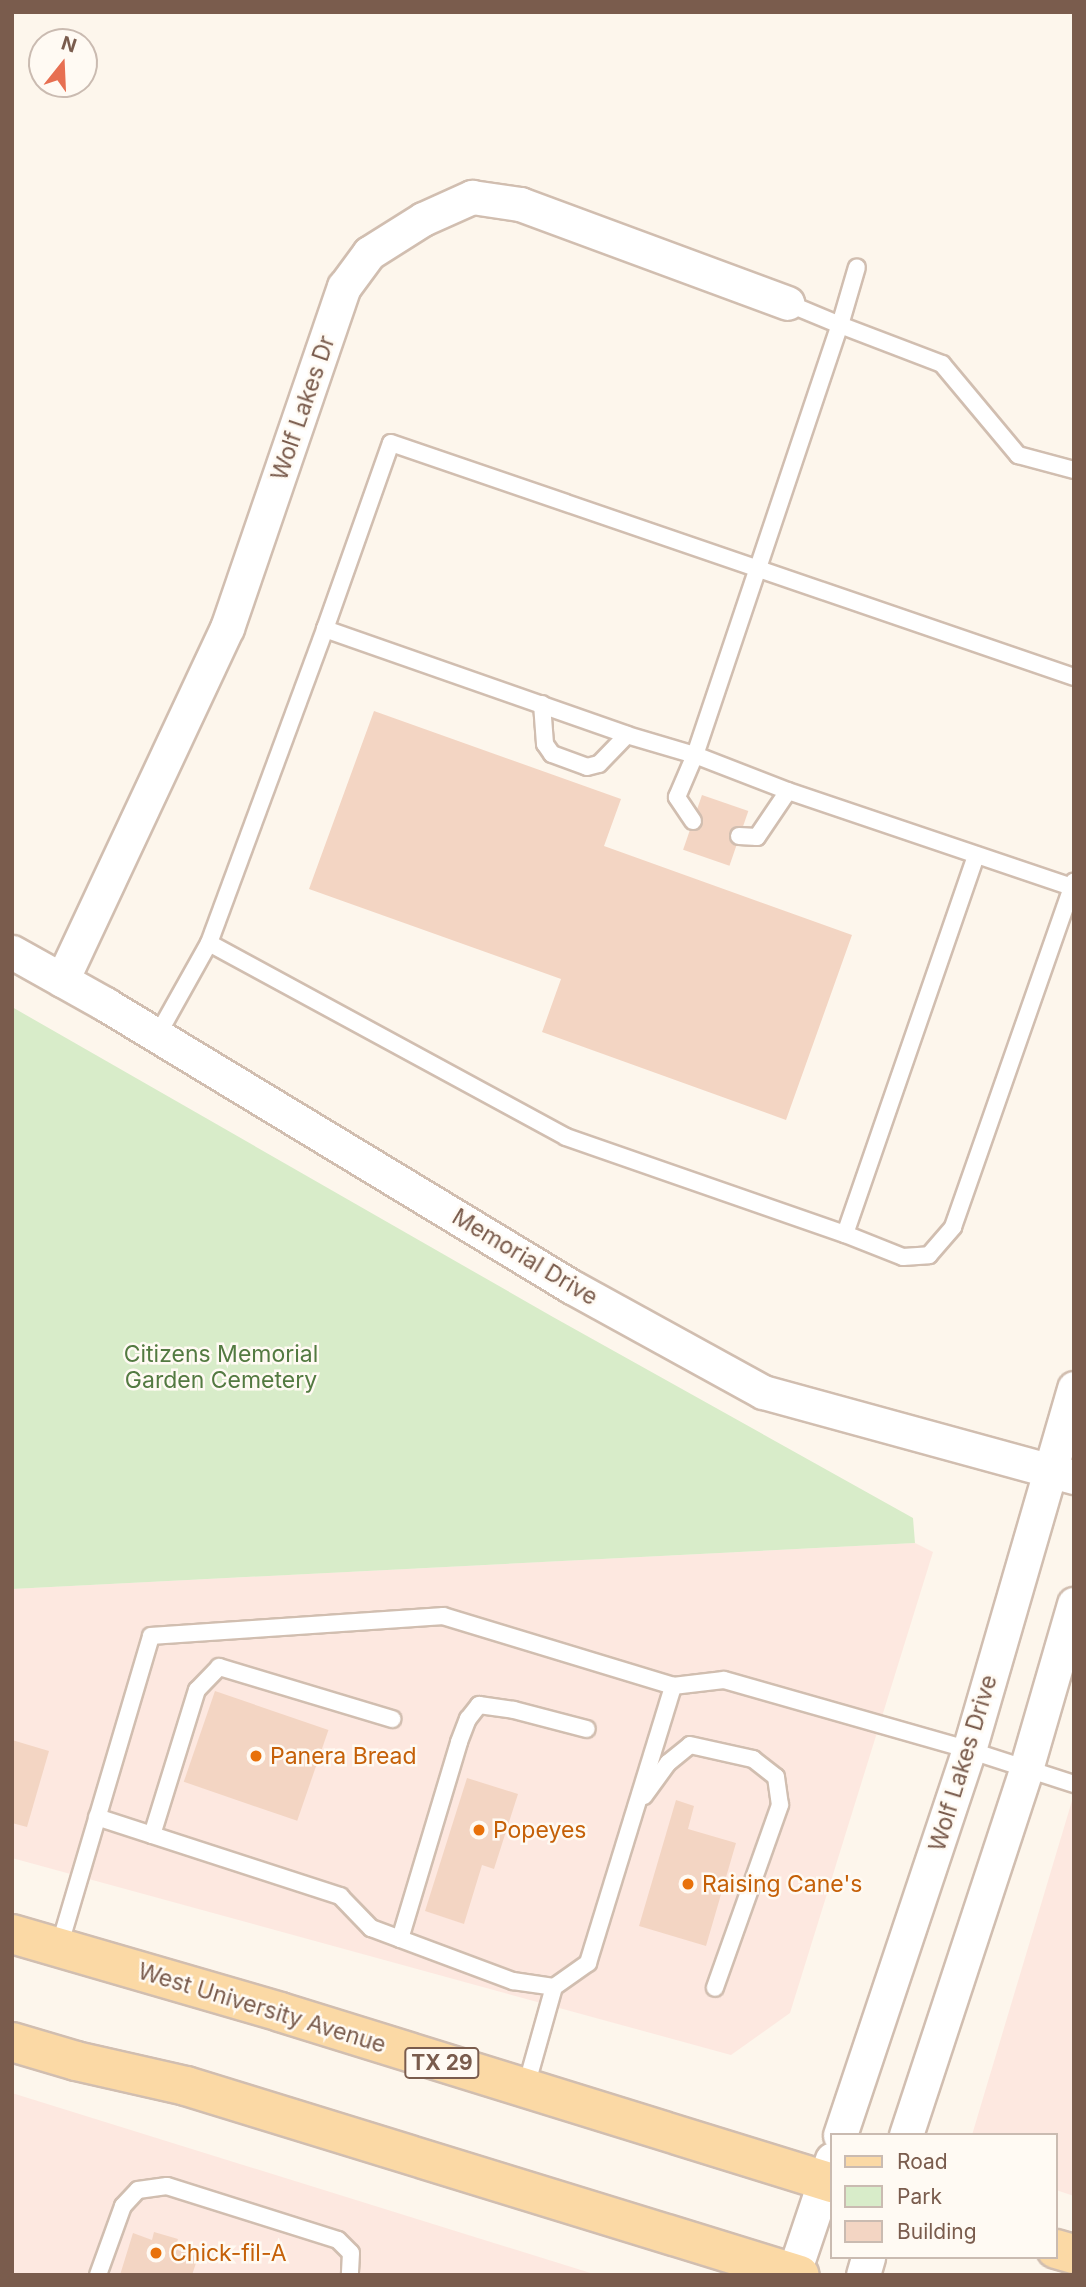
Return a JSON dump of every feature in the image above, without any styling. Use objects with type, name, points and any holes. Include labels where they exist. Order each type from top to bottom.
[{"type":"main road","name":"West University Avenue","points":[[12,1934],[280,2012],[525,2090],[830,2174]]},
{"type":"main road","points":[[12,2042],[76,2061],[187,2086],[795,2274]]},
{"type":"street","name":"Wolf Lakes Dr","points":[[62,980],[227,628],[344,287],[369,253],[423,219],[472,197],[520,204],[787,303]]},
{"type":"street","name":"Memorial Drive","points":[[12,952],[157,1035],[572,1287],[763,1392],[1061,1474]]},
{"type":"street","name":"Wolf Lakes Drive","points":[[841,2133],[1061,1474],[1074,1388]]},
{"type":"street","points":[[907,2133],[1026,1769],[1074,1604]]},
{"type":"street","points":[[795,2274],[830,2174]]},
{"type":"lane","points":[[693,821],[677,797],[695,755],[841,325],[857,267]]},
{"type":"lane","points":[[787,303],[942,364],[1018,455],[1074,470]]},
{"type":"lane","points":[[157,1035],[209,943],[391,443],[1074,677]]},
{"type":"lane","points":[[209,943],[566,1138],[845,1234],[903,1257],[929,1255],[953,1227],[1073,884],[976,855],[788,791],[695,755],[627,735],[325,629]]},
{"type":"lane","points":[[542,704],[545,744],[552,754],[587,767],[599,764],[627,735]]},
{"type":"lane","points":[[739,836],[757,837],[788,791]]},
{"type":"lane","points":[[845,1234],[976,855]]},
{"type":"lane","points":[[59,1947],[151,1636],[443,1616],[673,1686],[724,1680],[969,1750],[1074,1784]]},
{"type":"lane","points":[[152,1835],[197,1690],[219,1667],[392,1719]]},
{"type":"lane","points":[[525,2090],[554,1987],[588,1963],[673,1686]]},
{"type":"lane","points":[[400,1939],[458,1742],[468,1719],[479,1705],[514,1710],[587,1729]]},
{"type":"lane","points":[[636,1806],[668,1763],[690,1745],[753,1759],[776,1777],[780,1805],[715,1988]]},
{"type":"lane","points":[[97,1817],[340,1896],[371,1928],[513,1981],[554,1987]]},
{"type":"lane","points":[[98,2275],[123,2206],[138,2190],[167,2186],[338,2240],[351,2253],[350,2275]]},
{"type":"shaded area","points":[[915,1543],[933,1552],[790,2013],[731,2055],[12,1858],[12,1589]]},
{"type":"shaded area","points":[[1074,1794],[1074,2196],[1058,2191],[1058,2133],[973,2133]]},
{"type":"shaded area","points":[[12,2093],[597,2275],[12,2275]]},
{"type":"green space","name":"Citizens Memorial Garden Cemetery","points":[[12,1007],[553,1317],[913,1518],[915,1543],[12,1589]]},
{"type":"building","points":[[374,711],[621,799],[604,846],[852,935],[786,1120],[542,1032],[561,979],[309,889]]},
{"type":"building","points":[[702,795],[748,811],[729,866],[683,850]]},
{"type":"building","name":"Panera Bread","points":[[215,1691],[328,1730],[297,1821],[184,1782]]},
{"type":"building","points":[[12,1740],[49,1751],[27,1827],[12,1823]]},
{"type":"building","name":"Popeyes","points":[[467,1778],[518,1794],[494,1869],[482,1865],[464,1924],[425,1911]]},
{"type":"building","name":"Raising Cane's","points":[[676,1800],[694,1806],[688,1829],[736,1843],[706,1946],[639,1926]]},
{"type":"building","name":"Chick-fil-A","points":[[154,2232],[178,2239],[175,2249],[198,2257],[192,2275],[120,2275],[133,2233],[152,2240]]},
{"type":"place","name":"Panera Bread","points":[[256,1756]]},
{"type":"place","name":"Popeyes","points":[[479,1830]]},
{"type":"place","name":"Raising Cane's","points":[[688,1884]]},
{"type":"place","name":"Chick-fil-A","points":[[156,2253]]}]
